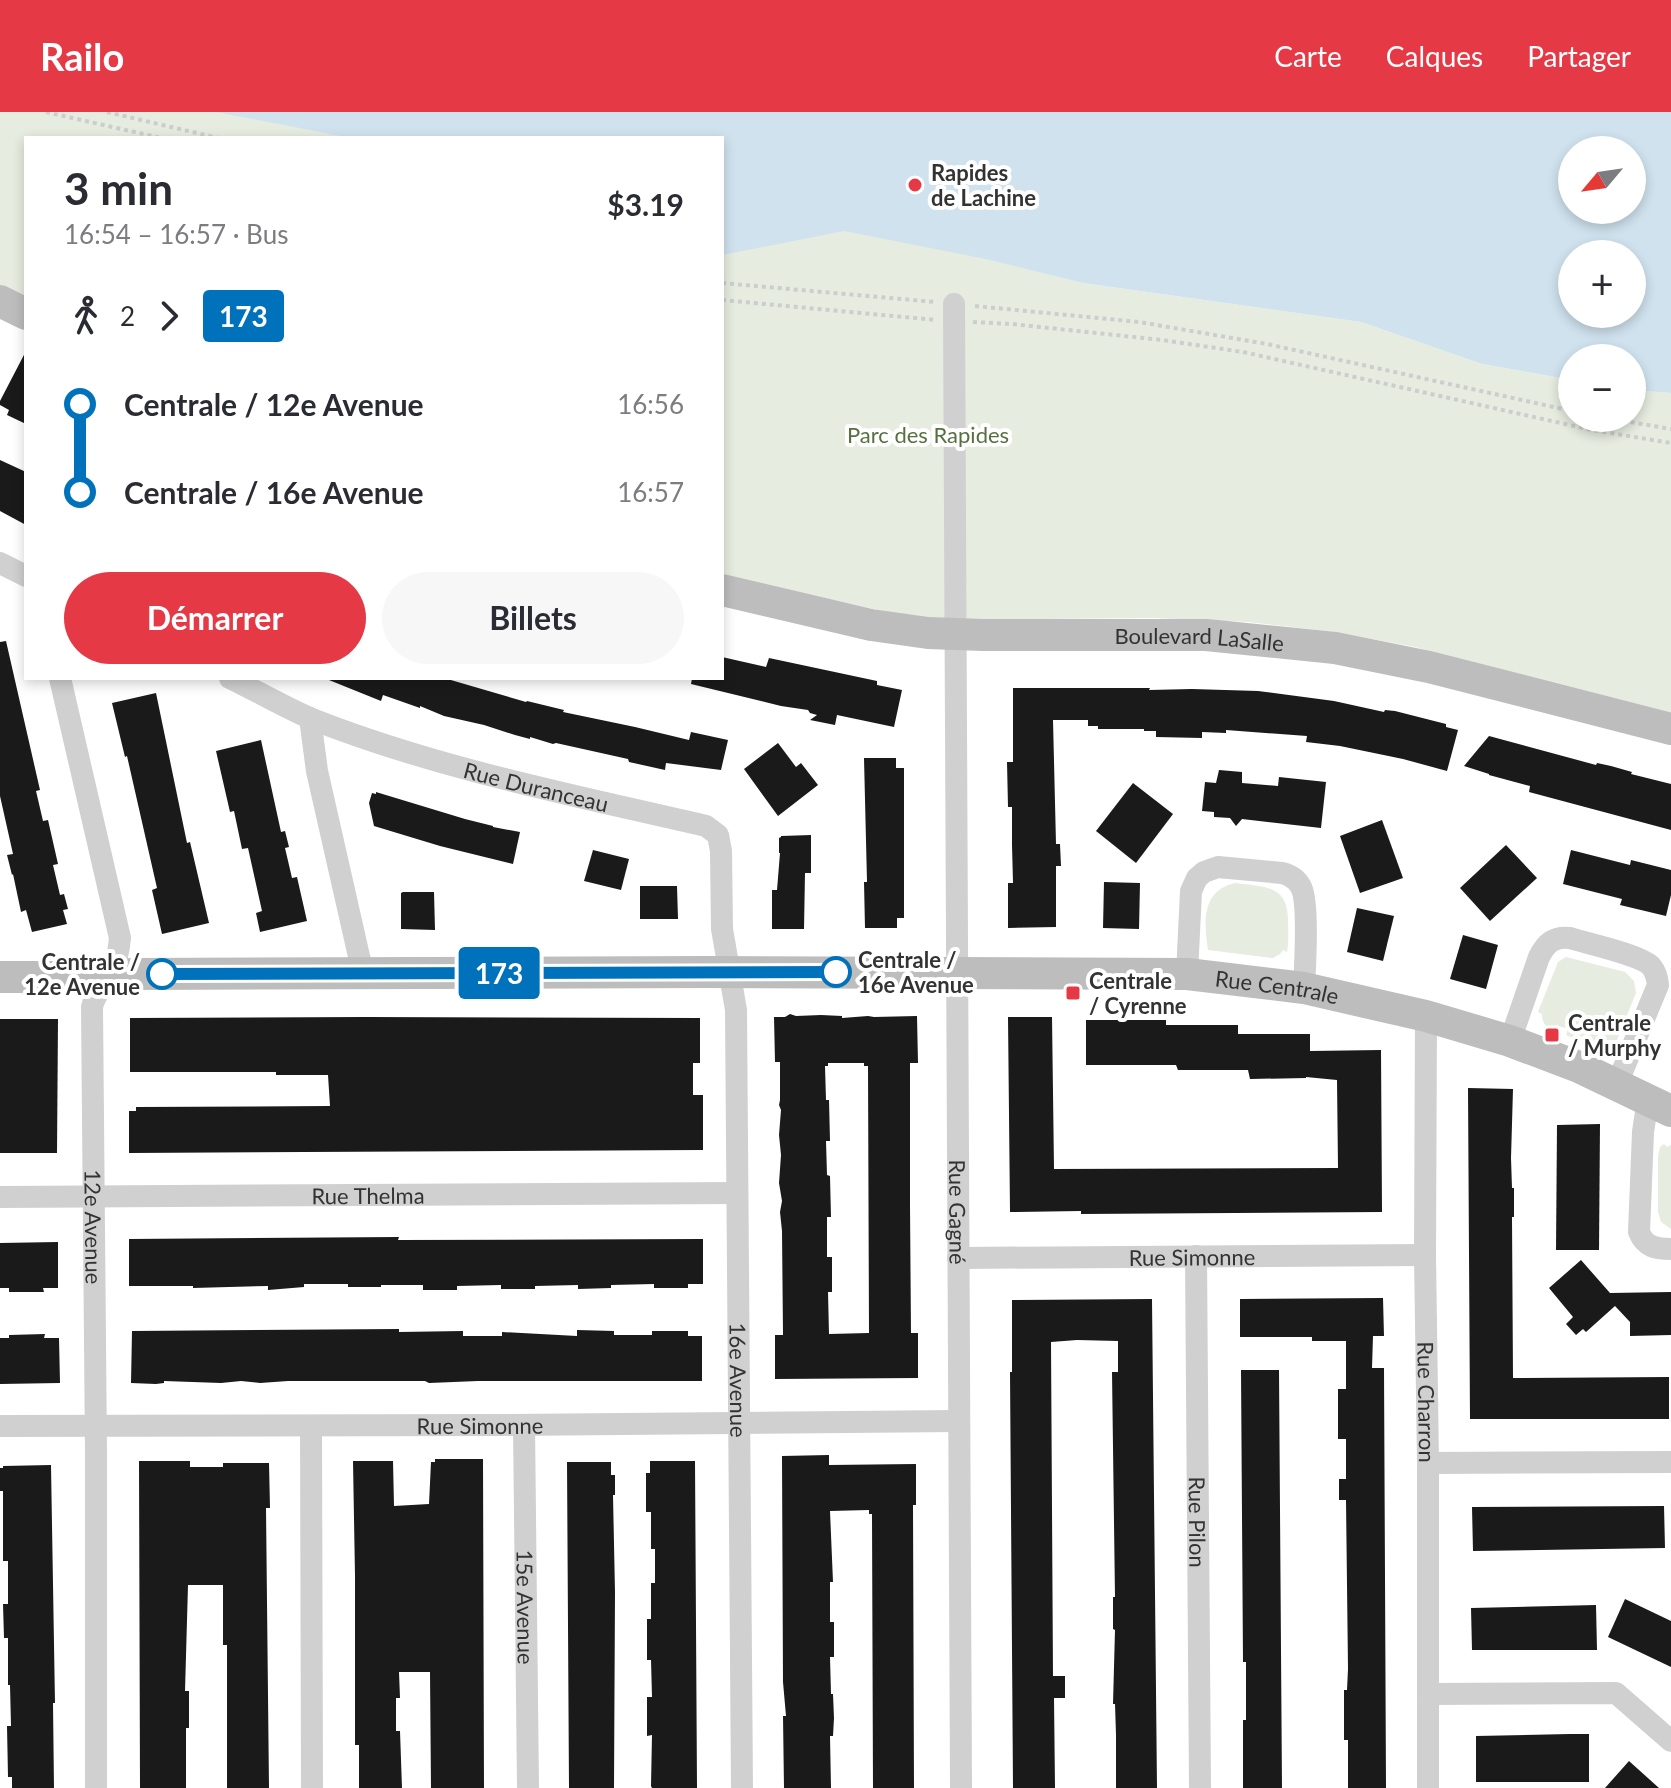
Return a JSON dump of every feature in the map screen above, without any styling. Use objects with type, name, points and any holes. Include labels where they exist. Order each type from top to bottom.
[{"type":"street","points":[[0,301],[24,313]]},
{"type":"street","name":"Rue Gagné","points":[[954,313],[961,1788]]},
{"type":"street","points":[[0,563],[24,575]]},
{"type":"street","name":"Boulevard LaSalle","points":[[724,590],[871,625],[928,633],[1206,635],[1335,648],[1429,667],[1671,729]]},
{"type":"street","name":"12e Avenue","points":[[60,680],[120,938],[117,959],[96,994],[92,1007],[96,1788]]},
{"type":"street","name":"Rue Duranceau","points":[[234,680],[310,718],[395,749],[456,767],[706,826],[718,835],[721,851],[722,929],[730,972]]},
{"type":"street","points":[[310,718],[317,771],[363,974]]},
{"type":"street","points":[[1187,974],[1191,891],[1197,878],[1218,867],[1282,873],[1297,882],[1305,898],[1304,988]]},
{"type":"street","points":[[1510,1041],[1539,957],[1550,941],[1570,938],[1640,959],[1652,967],[1658,985],[1617,1084]]},
{"type":"street","name":"Rue Centrale","points":[[0,977],[730,972],[1187,974],[1304,988],[1426,1016],[1510,1041],[1617,1084],[1659,1105]]},
{"type":"street","name":"16e Avenue","points":[[730,972],[736,1010],[742,1788]]},
{"type":"street","name":"Rue Charron","points":[[1426,1016],[1428,1788]]},
{"type":"street","points":[[1659,1105],[1643,1132],[1639,1232],[1652,1247],[1671,1249]]},
{"type":"street","name":"Rue Thelma","points":[[0,1197],[737,1193]]},
{"type":"street","name":"Rue Simonne","points":[[958,1258],[1425,1255]]},
{"type":"street","name":"Rue Pilon","points":[[1196,1256],[1200,1788]]},
{"type":"street","name":"Rue Simonne","points":[[0,1426],[958,1421]]},
{"type":"street","name":"15e Avenue","points":[[524,1425],[528,1788]]},
{"type":"street","points":[[311,1426],[312,1788]]},
{"type":"street","points":[[1428,1463],[1671,1462]]},
{"type":"street","points":[[1429,1694],[1616,1693],[1671,1741]]},
{"type":"path","points":[[46,112],[152,136]]},
{"type":"path","points":[[107,112],[209,136]]},
{"type":"path","points":[[724,283],[954,313],[1012,324],[1243,352],[1563,424],[1671,443]]},
{"type":"path","points":[[724,300],[1139,322],[1267,344],[1558,408]]},
{"type":"path","points":[[1646,425],[1671,429]]},
{"type":"green space","name":"Parc des Rapides","points":[[0,112],[1227,112],[988,259],[1083,283],[1361,322],[1482,364],[1558,378],[1558,432],[1646,432],[1646,391],[1671,393],[1671,714],[1415,647],[1335,632],[1248,622],[1153,618],[951,620],[896,614],[724,575],[724,136],[24,136],[24,297],[0,285]]},
{"type":"green space","points":[[1235,883],[1271,889],[1283,899],[1288,918],[1287,952],[1283,950],[1273,958],[1208,950],[1206,919],[1210,900],[1224,887]]},
{"type":"green space","points":[[1566,957],[1625,972],[1634,981],[1636,993],[1615,1045],[1611,1043],[1598,1048],[1566,1035],[1568,1029],[1556,1025],[1553,1030],[1546,1026],[1542,1014],[1538,1012],[1558,962]]},
{"type":"green space","points":[[1664,1144],[1667,1147],[1671,1145],[1671,1229],[1661,1222],[1658,1212],[1658,1156]]},
{"type":"water","points":[[216,112],[1671,112],[1671,393],[1646,391],[1646,344],[1558,344],[1558,378],[1482,364],[1361,322],[1083,283],[986,259],[844,231],[724,255],[724,136],[341,136]]},
{"type":"building","points":[[24,355],[24,423],[7,415],[9,410],[0,405]]},
{"type":"building","points":[[0,460],[24,471],[24,524],[0,511]]},
{"type":"building","points":[[6,641],[40,790],[36,791],[43,821],[48,820],[58,864],[53,865],[60,895],[64,894],[68,909],[63,910],[67,924],[32,932],[26,910],[21,912],[7,855],[13,854],[0,796],[0,642]]},
{"type":"building","points":[[724,657],[766,667],[769,658],[877,681],[877,685],[902,690],[894,727],[837,715],[835,725],[810,720],[817,715],[808,710],[691,684],[692,680],[724,680]]},
{"type":"building","points":[[329,680],[451,680],[563,712],[689,740],[691,732],[728,740],[721,770],[666,763],[665,770],[629,762],[628,759],[530,739],[444,716],[383,695],[381,701]]},
{"type":"building","points":[[1013,688],[1258,691],[1334,701],[1384,712],[1395,711],[1458,730],[1447,771],[1340,746],[1306,742],[1307,736],[1226,730],[1226,733],[1202,732],[1202,738],[1156,737],[1156,731],[1144,729],[1098,729],[1098,726],[1088,726],[1088,720],[1053,720],[1056,844],[1060,844],[1061,866],[1056,866],[1056,927],[1008,928],[1008,883],[1013,883],[1012,807],[1008,807],[1007,762],[1013,762]]},
{"type":"building","points":[[156,693],[187,843],[190,842],[209,923],[162,934],[152,890],[157,888],[112,703]]},
{"type":"building","points":[[1489,736],[1671,784],[1671,830],[1529,792],[1530,786],[1464,766]]},
{"type":"building","points":[[261,740],[281,832],[285,831],[289,847],[285,848],[292,878],[297,877],[307,921],[260,932],[256,913],[262,911],[248,848],[242,849],[216,751]]},
{"type":"building","points":[[778,743],[796,767],[801,763],[818,785],[778,816],[744,769]]},
{"type":"building","points":[[864,758],[896,758],[896,768],[904,768],[904,918],[897,918],[897,928],[865,928]]},
{"type":"building","points":[[1219,770],[1242,772],[1242,783],[1278,786],[1279,777],[1326,782],[1321,828],[1242,819],[1236,826],[1230,818],[1214,817],[1214,812],[1202,811],[1205,782],[1216,783]]},
{"type":"building","points":[[1133,783],[1173,814],[1136,863],[1096,831]]},
{"type":"building","points":[[372,793],[493,827],[520,832],[513,864],[374,826],[369,803]]},
{"type":"building","points":[[1382,820],[1403,878],[1360,893],[1340,836]]},
{"type":"building","points":[[811,835],[811,873],[805,873],[804,929],[772,929],[772,890],[777,890],[779,838]]},
{"type":"building","points":[[1506,845],[1537,878],[1490,921],[1460,888]]},
{"type":"building","points":[[593,850],[629,859],[621,890],[584,881]]},
{"type":"building","points":[[1571,850],[1630,865],[1631,860],[1671,870],[1671,895],[1666,916],[1620,905],[1622,899],[1563,884]]},
{"type":"building","points":[[1104,882],[1140,883],[1139,929],[1103,928]]},
{"type":"building","points":[[640,886],[677,886],[678,919],[640,919]]},
{"type":"building","points":[[403,892],[434,892],[435,930],[401,929]]},
{"type":"building","points":[[1357,908],[1394,916],[1383,961],[1347,952]]},
{"type":"building","points":[[1463,935],[1498,945],[1486,989],[1450,979]]},
{"type":"building","points":[[790,1014],[842,1018],[917,1016],[918,1063],[910,1063],[910,1206],[911,1333],[918,1333],[918,1378],[775,1379],[775,1335],[783,1335],[780,1062],[775,1062],[774,1017]],"holes":[[[828,1063],[864,1063],[868,1066],[869,1333],[829,1334],[828,1292],[832,1292],[832,1257],[827,1257],[827,1217],[831,1217],[826,1141],[830,1141],[829,1100],[826,1100],[825,1066]]]},
{"type":"building","points":[[1008,1017],[1052,1017],[1054,1169],[1338,1168],[1337,1080],[1306,1077],[1250,1079],[1248,1070],[1178,1070],[1176,1065],[1086,1065],[1086,1020],[1166,1020],[1166,1025],[1238,1025],[1238,1034],[1310,1034],[1310,1051],[1381,1050],[1382,1212],[1010,1212]]},
{"type":"building","points":[[130,1018],[700,1018],[700,1063],[693,1063],[693,1095],[703,1095],[703,1150],[129,1153],[129,1111],[136,1111],[136,1107],[330,1106],[328,1075],[130,1072]]},
{"type":"building","points":[[0,1019],[58,1019],[57,1153],[0,1153]]},
{"type":"building","points":[[1468,1088],[1513,1089],[1513,1378],[1669,1377],[1669,1419],[1470,1419]]},
{"type":"building","points":[[1600,1124],[1599,1250],[1556,1250],[1557,1125]]},
{"type":"building","points":[[399,1237],[398,1240],[703,1239],[703,1284],[688,1284],[688,1288],[654,1288],[654,1284],[578,1289],[578,1285],[535,1286],[535,1289],[501,1289],[501,1285],[457,1286],[457,1290],[423,1290],[423,1285],[348,1287],[348,1284],[304,1284],[304,1287],[268,1290],[268,1286],[129,1286],[129,1239]]},
{"type":"building","points":[[58,1242],[58,1288],[43,1288],[44,1292],[9,1292],[9,1288],[0,1288],[0,1243]]},
{"type":"building","points":[[1581,1260],[1610,1293],[1671,1292],[1671,1335],[1630,1336],[1630,1322],[1615,1306],[1586,1332],[1583,1329],[1576,1335],[1566,1324],[1573,1317],[1549,1288]]},
{"type":"building","points":[[1383,1298],[1384,1336],[1373,1336],[1372,1368],[1384,1368],[1386,1788],[1348,1788],[1348,1740],[1344,1740],[1344,1690],[1347,1690],[1348,1669],[1346,1500],[1339,1500],[1339,1479],[1346,1479],[1346,1439],[1338,1439],[1338,1389],[1346,1389],[1346,1341],[1312,1341],[1312,1337],[1240,1337],[1240,1299]]},
{"type":"building","points":[[1152,1299],[1157,1788],[1116,1788],[1112,1372],[1118,1372],[1118,1341],[1077,1340],[1051,1342],[1053,1676],[1065,1676],[1065,1698],[1054,1698],[1055,1788],[1013,1788],[1012,1300]]},
{"type":"building","points":[[399,1329],[399,1332],[463,1331],[463,1336],[502,1336],[502,1332],[577,1336],[577,1330],[614,1331],[614,1335],[688,1331],[688,1336],[702,1336],[702,1381],[131,1383],[132,1331]]},
{"type":"building","points":[[45,1334],[44,1338],[59,1338],[60,1383],[0,1384],[0,1338]]},
{"type":"building","points":[[1241,1370],[1279,1370],[1282,1788],[1243,1788],[1246,1662],[1243,1662]]},
{"type":"building","points":[[829,1455],[829,1465],[916,1464],[916,1505],[913,1505],[914,1788],[873,1788],[872,1514],[869,1510],[830,1511],[833,1582],[830,1582],[830,1622],[834,1622],[834,1657],[830,1657],[834,1718],[833,1736],[830,1736],[831,1788],[784,1788],[783,1716],[786,1716],[783,1682],[782,1456]]},
{"type":"building","points":[[435,1459],[483,1459],[484,1788],[431,1788],[430,1672],[399,1672],[396,1731],[400,1731],[402,1788],[359,1788],[359,1745],[355,1745],[353,1461],[393,1461],[394,1506],[429,1504],[431,1462]]},
{"type":"building","points":[[139,1461],[190,1461],[190,1467],[269,1463],[270,1508],[266,1508],[269,1788],[227,1788],[227,1645],[223,1645],[223,1585],[188,1585],[185,1691],[189,1691],[189,1728],[186,1728],[186,1788],[140,1788]]},
{"type":"building","points":[[650,1461],[695,1461],[697,1788],[651,1786],[652,1735],[647,1736],[647,1697],[652,1697],[651,1660],[647,1660],[647,1619],[651,1619],[655,1549],[651,1549],[651,1512],[646,1512],[646,1473],[650,1473]]},
{"type":"building","points":[[567,1462],[611,1462],[611,1475],[615,1475],[614,1788],[569,1788]]},
{"type":"building","points":[[51,1465],[54,1788],[12,1788],[12,1777],[8,1777],[10,1685],[3,1604],[8,1604],[8,1561],[3,1561],[0,1468]]},
{"type":"building","points":[[1664,1506],[1665,1548],[1473,1551],[1472,1507]]},
{"type":"building","points":[[1625,1599],[1671,1621],[1671,1667],[1608,1637]]},
{"type":"building","points":[[1596,1605],[1597,1650],[1472,1650],[1471,1608]]},
{"type":"building","points":[[1589,1734],[1589,1782],[1476,1782],[1476,1736]]},
{"type":"building","points":[[1629,1761],[1659,1788],[1605,1788]]},
{"type":"bus line","name":"173","points":[[162,974],[836,972]]},
{"type":"place","name":"Rapides de Lachine","points":[[915,185]]},
{"type":"place","name":"Centrale / 16e Avenue","points":[[836,972]]},
{"type":"place","name":"Centrale / 12e Avenue","points":[[162,974]]},
{"type":"place","name":"Centrale / Cyrenne","points":[[1073,993]]},
{"type":"place","name":"Centrale / Murphy","points":[[1552,1035]]}]
